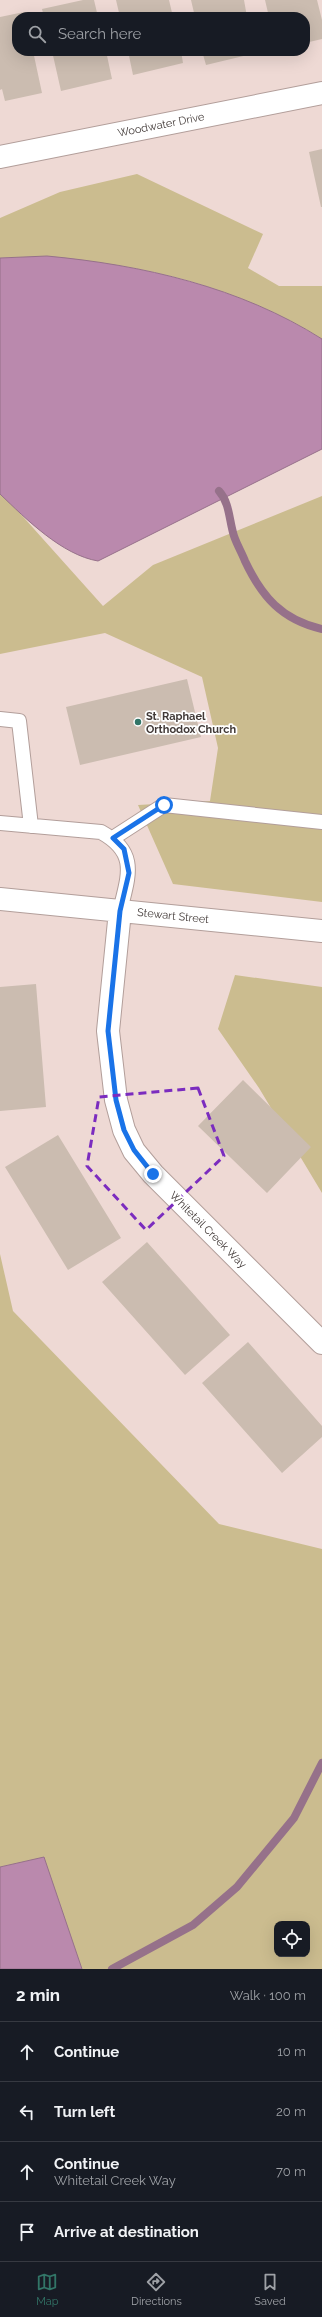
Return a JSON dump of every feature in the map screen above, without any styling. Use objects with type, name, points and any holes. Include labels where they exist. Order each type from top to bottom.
[{"type":"street","name":"Woodwater Drive","points":[[0,157],[322,93]]},
{"type":"street","name":"Stewart Street","points":[[0,899],[322,931]]},
{"type":"street","name":"Whitetail Creek Way","points":[[120,911],[108,1031],[116,1100],[124,1130],[134,1150],[153,1174],[322,1343]]},
{"type":"lane","points":[[0,719],[19,722],[31,826]]},
{"type":"lane","points":[[113,838],[164,805],[322,822]]},
{"type":"lane","points":[[0,823],[101,832],[113,838],[124,849],[129,873],[120,911]]},
{"type":"highlighted area","points":[[198,1088],[224,1156],[146,1230],[87,1166],[99,1097]]},
{"type":"shaded area","points":[[137,174],[263,234],[248,268],[279,286],[322,286],[322,339],[285,318],[247,301],[208,287],[167,275],[84,261],[42,258],[0,258],[0,218],[60,192]]},
{"type":"shaded area","points":[[47,256],[119,265],[190,281],[258,305],[291,321],[322,339],[322,449],[98,561],[71,552],[45,535],[0,494],[0,258]]},
{"type":"shaded area","points":[[0,491],[103,606],[153,565],[322,496],[322,902],[173,884],[138,805],[210,801],[218,748],[202,677],[105,633],[0,654]]},
{"type":"shaded area","points":[[235,975],[322,987],[322,1193],[259,1088],[218,1029]]},
{"type":"shaded area","points":[[0,1254],[13,1311],[219,1524],[322,1549],[322,1969],[78,1969],[44,1858],[0,1867]]},
{"type":"shaded area","points":[[44,1857],[82,1969],[0,1969],[0,1867]]},
{"type":"building","points":[[83,0],[94,0],[97,12],[43,12],[42,9]]},
{"type":"building","points":[[116,0],[169,0],[172,12],[119,12]]},
{"type":"building","points":[[191,0],[244,0],[246,12],[194,12]]},
{"type":"building","points":[[265,0],[317,0],[322,20],[322,39],[310,42],[310,12],[268,12]]},
{"type":"building","points":[[12,14],[12,56],[34,56],[42,93],[5,101],[2,89],[0,90],[0,17]]},
{"type":"building","points":[[53,56],[107,56],[112,79],[61,91]]},
{"type":"building","points":[[129,56],[182,56],[183,63],[133,75]]},
{"type":"building","points":[[203,56],[244,56],[206,65]]},
{"type":"building","points":[[322,149],[322,207],[321,207],[309,152]]},
{"type":"building","points":[[187,679],[201,737],[80,765],[66,707]]},
{"type":"building","points":[[36,984],[46,1107],[0,1111],[0,987]]},
{"type":"building","points":[[243,1080],[311,1147],[267,1193],[198,1126]]},
{"type":"building","points":[[58,1135],[121,1238],[68,1270],[5,1167]]},
{"type":"building","points":[[147,1242],[230,1335],[185,1375],[102,1282]]},
{"type":"building","points":[[248,1342],[322,1426],[322,1437],[282,1473],[202,1383]]},
{"type":"waterway","points":[[219,491],[225,501],[232,530],[245,561],[266,596],[295,620],[322,629]]},
{"type":"waterway","points":[[112,1969],[193,1925],[237,1887],[294,1818],[322,1763]]},
{"type":"place","name":"St. Raphael Orthodox Church","points":[[138,722]]},
{"type":"route","points":[[153,1174],[134,1150],[124,1130],[116,1100],[108,1031],[120,911],[129,873],[124,849],[113,838],[164,805]]}]
